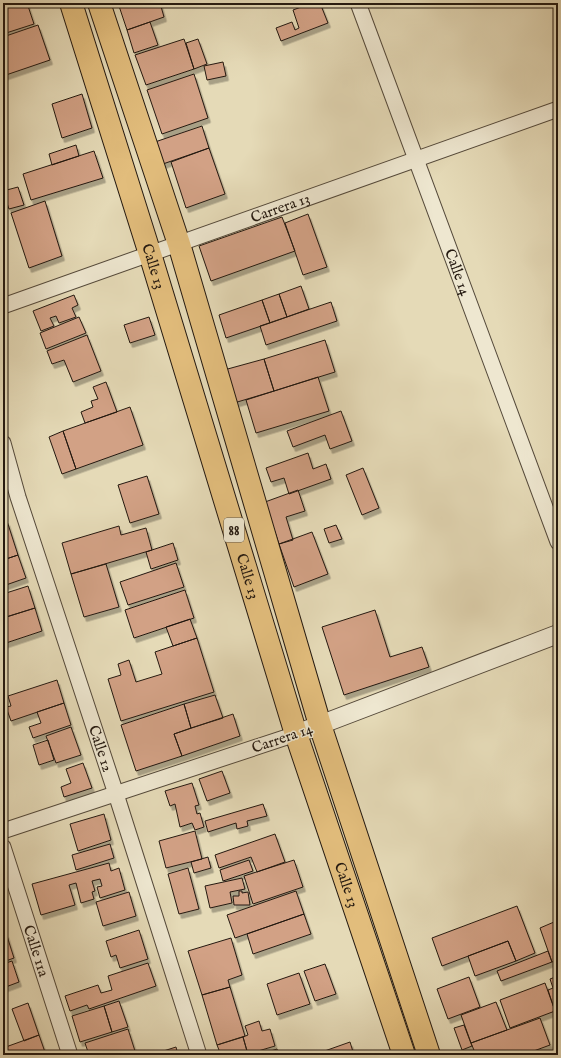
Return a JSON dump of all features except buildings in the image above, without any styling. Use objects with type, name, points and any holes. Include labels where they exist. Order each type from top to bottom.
[{"type":"highway","name":"Calle 13","points":[[71,3],[150,254],[296,734],[404,1055]]},
{"type":"highway","name":"Calle 13","points":[[99,3],[179,244],[320,725],[429,1055]]},
{"type":"street","name":"Calle 14","points":[[358,3],[558,542]]},
{"type":"street","name":"Carrera 13","points":[[3,306],[558,109]]},
{"type":"street","name":"Calle 12","points":[[3,443],[18,497],[116,794],[199,1055]]},
{"type":"street","name":"Carrera 14","points":[[3,831],[296,734],[558,634]]},
{"type":"street","name":"Calle 11a","points":[[3,847],[70,1055]]}]
